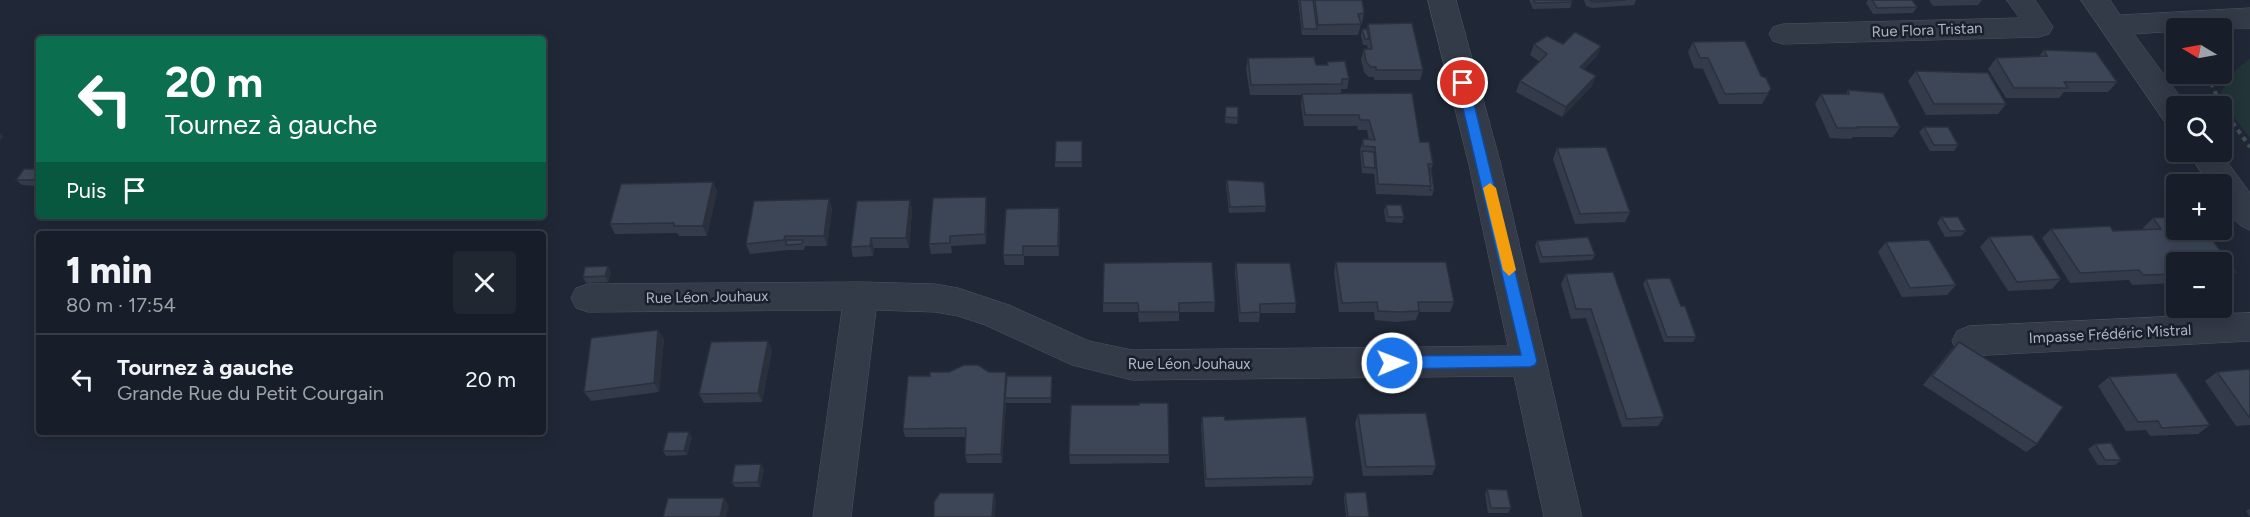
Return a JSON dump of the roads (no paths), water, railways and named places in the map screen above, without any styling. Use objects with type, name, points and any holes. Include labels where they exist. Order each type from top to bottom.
[{"type":"street","points":[[1442,0],[1485,165],[1563,517]]},
{"type":"street","name":"Rue Flora Tristan","points":[[1783,34],[2039,27],[2021,0]]},
{"type":"street","points":[[2095,0],[2166,100]]},
{"type":"street","points":[[2113,25],[2250,18]]},
{"type":"street","points":[[2210,162],[2250,217]]},
{"type":"street","points":[[831,517],[861,296]]},
{"type":"street","name":"Rue Léon Jouhaux","points":[[588,298],[861,296],[935,298],[958,302],[997,315],[1084,355],[1132,365],[1530,361]]},
{"type":"street","name":"Impasse Frédéric Mistral","points":[[1969,341],[2250,327]]}]
